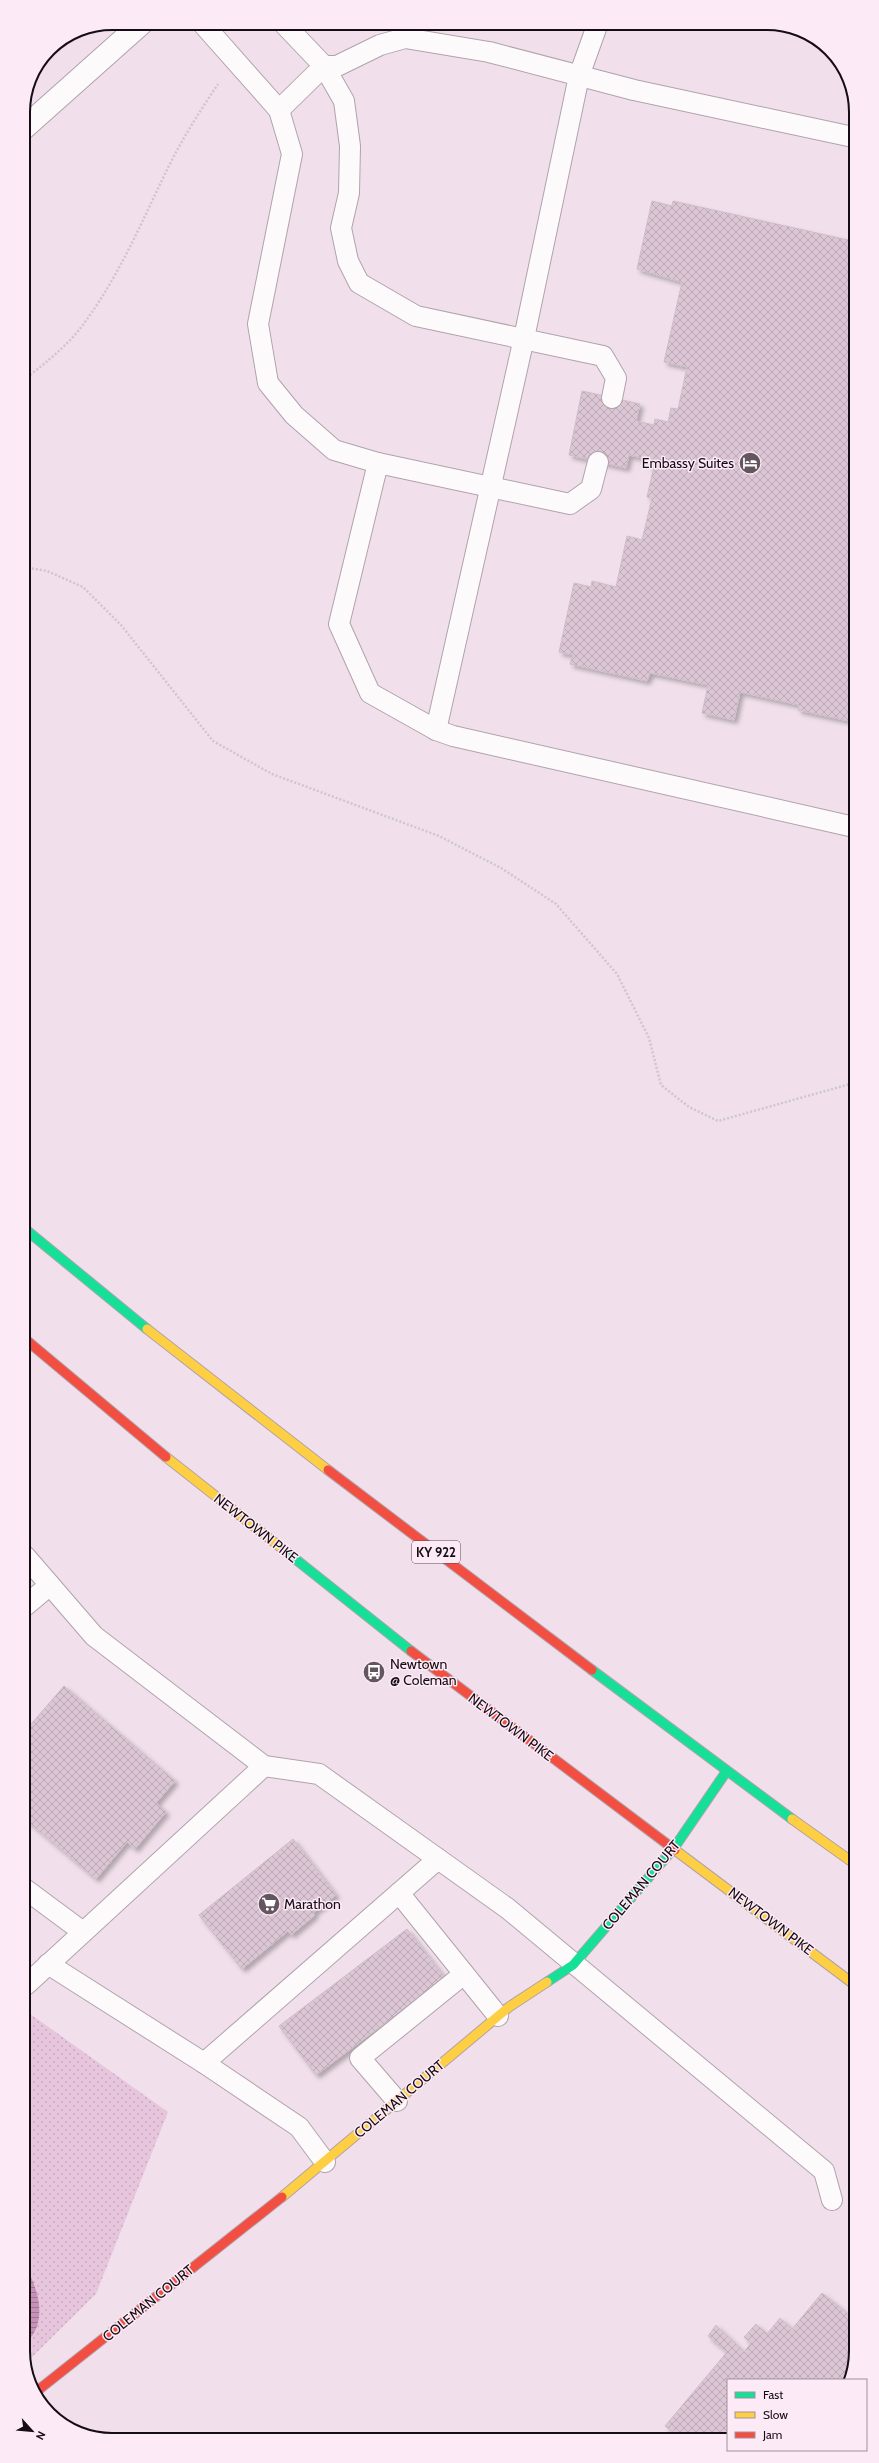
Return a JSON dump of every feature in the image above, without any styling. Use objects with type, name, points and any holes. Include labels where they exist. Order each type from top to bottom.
[{"type":"main road","name":"KY 922","points":[[30,1233],[186,1362],[726,1772],[849,1860]]},
{"type":"main road","name":"NEWTOWN PIKE","points":[[30,1343],[128,1427],[412,1651],[849,1980]]},
{"type":"main road","name":"COLEMAN COURT","points":[[39,2389],[325,2162],[498,2016],[573,1964],[674,1848],[726,1772]]},
{"type":"street","points":[[30,123],[134,30]]},
{"type":"lane","points":[[208,30],[279,110],[292,154],[258,324],[268,383],[294,415],[334,450],[378,463],[570,504],[591,489],[598,462]]},
{"type":"lane","points":[[290,30],[324,66],[344,101],[350,146],[349,194],[341,228],[348,261],[359,284],[416,316],[603,356],[616,378],[612,398]]},
{"type":"lane","points":[[436,730],[524,338],[579,76],[595,30]]},
{"type":"lane","points":[[279,110],[324,66],[337,66],[380,45],[405,38],[489,52],[634,90],[849,136]]},
{"type":"lane","points":[[378,463],[339,624],[370,693],[436,730],[849,826]]},
{"type":"lane","points":[[30,1562],[94,1636],[264,1766],[319,1774],[507,1908],[824,2171],[832,2200]]},
{"type":"lane","points":[[30,1602],[50,1585]]},
{"type":"lane","points":[[30,1981],[264,1766]]},
{"type":"lane","points":[[204,2063],[438,1859]]},
{"type":"lane","points":[[30,1892],[83,1932]]},
{"type":"lane","points":[[399,1893],[498,2016]]},
{"type":"lane","points":[[48,1964],[204,2063],[299,2126],[325,2162]]},
{"type":"lane","points":[[397,2101],[360,2058],[464,1974]]},
{"type":"path","points":[[30,375],[48,361],[84,324],[107,290],[132,243],[164,174],[192,124],[219,82]]},
{"type":"path","points":[[30,568],[47,571],[83,587],[121,625],[213,741],[272,774],[439,836],[502,868],[556,904],[617,974],[648,1038],[661,1085],[689,1107],[718,1121],[849,1084]]},
{"type":"shaded area","points":[[30,2014],[168,2112],[96,2294],[31,2358]]},
{"type":"shaded area","points":[[30,2274],[38,2296],[39,2306],[37,2326],[30,2338]]},
{"type":"building","name":"Embassy Suites","points":[[652,201],[672,206],[673,201],[849,240],[849,721],[798,710],[799,705],[740,692],[734,720],[702,713],[708,685],[650,673],[647,681],[570,664],[573,655],[559,652],[574,583],[591,587],[592,581],[616,587],[627,536],[642,540],[652,498],[647,497],[654,466],[646,464],[647,459],[629,455],[626,468],[569,455],[582,391],[640,404],[636,421],[654,425],[655,419],[668,422],[671,408],[678,409],[687,367],[664,362],[682,282],[637,269]]},
{"type":"building","points":[[64,1686],[175,1781],[156,1803],[166,1812],[135,1849],[127,1842],[96,1879],[30,1823],[30,1725]]},
{"type":"building","name":"Marathon","points":[[293,1839],[336,1895],[313,1913],[315,1915],[291,1935],[288,1931],[242,1969],[199,1915]]},
{"type":"building","points":[[407,1929],[445,1978],[316,2075],[279,2026]]},
{"type":"building","points":[[822,2293],[849,2314],[849,2351],[844,2379],[727,2379],[727,2433],[675,2433],[665,2426],[727,2352],[708,2336],[716,2325],[744,2352],[751,2343],[744,2337],[756,2324],[767,2334],[780,2318],[792,2329]]},
{"type":"traffic: fast","points":[[30,1233],[147,1329]]},
{"type":"traffic: fast","points":[[284,1550],[411,1651]]},
{"type":"traffic: fast","points":[[592,1670],[792,1819]]},
{"type":"traffic: fast","points":[[547,1982],[573,1965],[674,1848],[726,1772]]},
{"type":"traffic: slow","points":[[147,1329],[328,1470]]},
{"type":"traffic: slow","points":[[166,1457],[284,1550]]},
{"type":"traffic: slow","points":[[792,1819],[849,1860]]},
{"type":"traffic: slow","points":[[675,1850],[849,1980]]},
{"type":"traffic: slow","points":[[282,2197],[509,2007],[547,1982]]},
{"type":"traffic: jam","points":[[30,1343],[166,1457]]},
{"type":"traffic: jam","points":[[328,1470],[592,1670]]},
{"type":"traffic: jam","points":[[411,1651],[675,1850]]},
{"type":"traffic: jam","points":[[39,2389],[282,2197]]},
{"type":"place","name":"Embassy Suites","points":[[750,463]]},
{"type":"place","name":"Newtown @ Coleman","points":[[374,1672]]},
{"type":"place","name":"Marathon","points":[[269,1904]]}]
